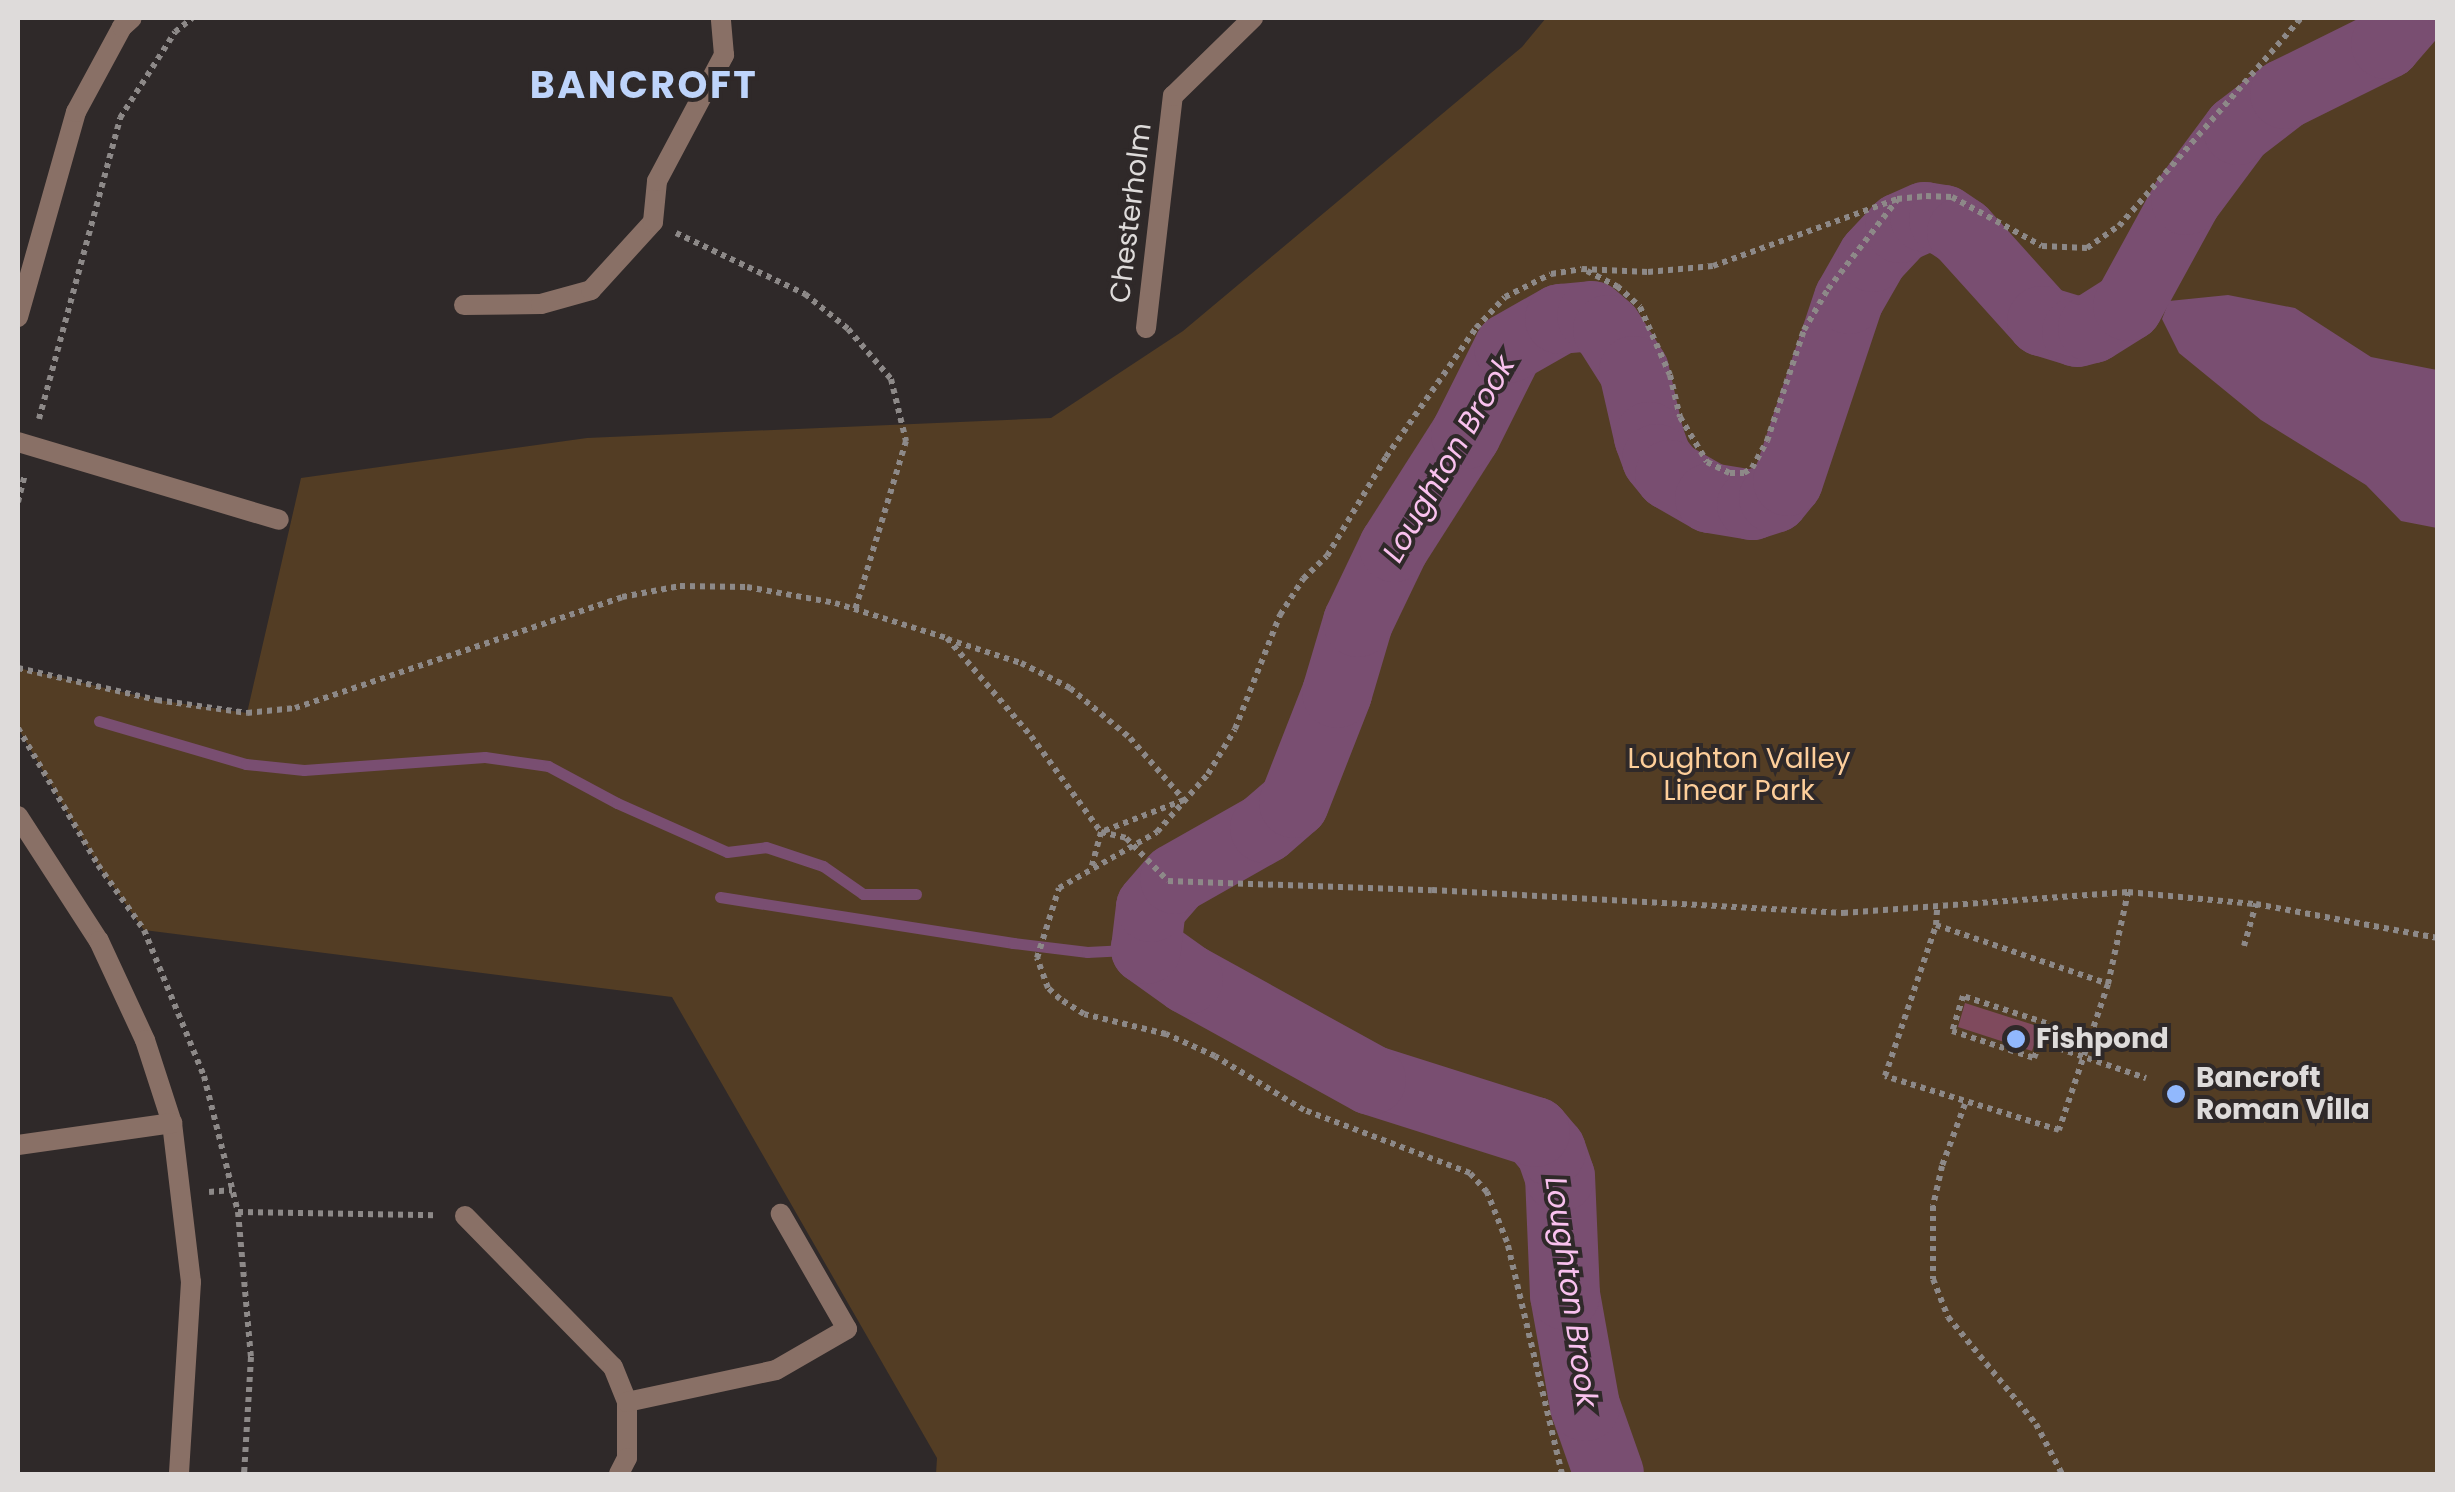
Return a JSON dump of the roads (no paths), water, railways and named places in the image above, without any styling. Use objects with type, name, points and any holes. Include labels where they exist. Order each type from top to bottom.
[{"type":"street","points":[[18,317],[24,269],[76,112],[122,26],[132,18]]},
{"type":"street","points":[[464,305],[541,304],[591,290],[653,222],[656,181],[724,55],[721,18]]},
{"type":"street","name":"Chesterholm","points":[[1146,328],[1172,96],[1253,18]]},
{"type":"street","points":[[25,444],[279,520]]},
{"type":"street","points":[[18,816],[99,941],[146,1040],[172,1122],[191,1282],[179,1474]]},
{"type":"street","points":[[18,1146],[172,1122]]},
{"type":"street","points":[[627,1402],[776,1370],[847,1329],[781,1214]]},
{"type":"street","points":[[465,1216],[613,1366],[627,1402],[627,1458],[620,1474]]},
{"type":"waterway","name":"Loughton Brook","points":[[1609,1474],[1585,1406],[1565,1295],[1560,1177],[1551,1151],[1535,1132],[1371,1080],[1188,979],[1146,949],[1151,907],[1175,879],[1265,828],[1294,803],[1337,693],[1358,622],[1394,547],[1466,434],[1509,348],[1560,319],[1592,316],[1608,330],[1634,371],[1649,437],[1657,459],[1670,475],[1710,498],[1752,505],[1774,498],[1788,481],[1849,299],[1873,257],[1900,228],[1925,217],[1944,220],[1962,232],[2042,321],[2077,332],[2093,328],[2128,306],[2186,200],[2238,130],[2285,94],[2386,44],[2409,18]]},
{"type":"waterway","points":[[99,721],[246,764],[304,770],[485,757],[548,766],[617,803],[727,852],[766,847],[823,866],[863,894],[916,894]]},
{"type":"waterway","points":[[720,897],[1013,943],[1087,952],[1146,949]]},
{"type":"place","name":"Fishpond","points":[[2016,1039]]},
{"type":"place","name":"Bancroft Roman Villa","points":[[2176,1094]]},
{"type":"district","name":"BANCROFT","points":[[644,85]]},
{"type":"park label","name":"Loughton Valley Linear Park","points":[[1739,775]]}]
